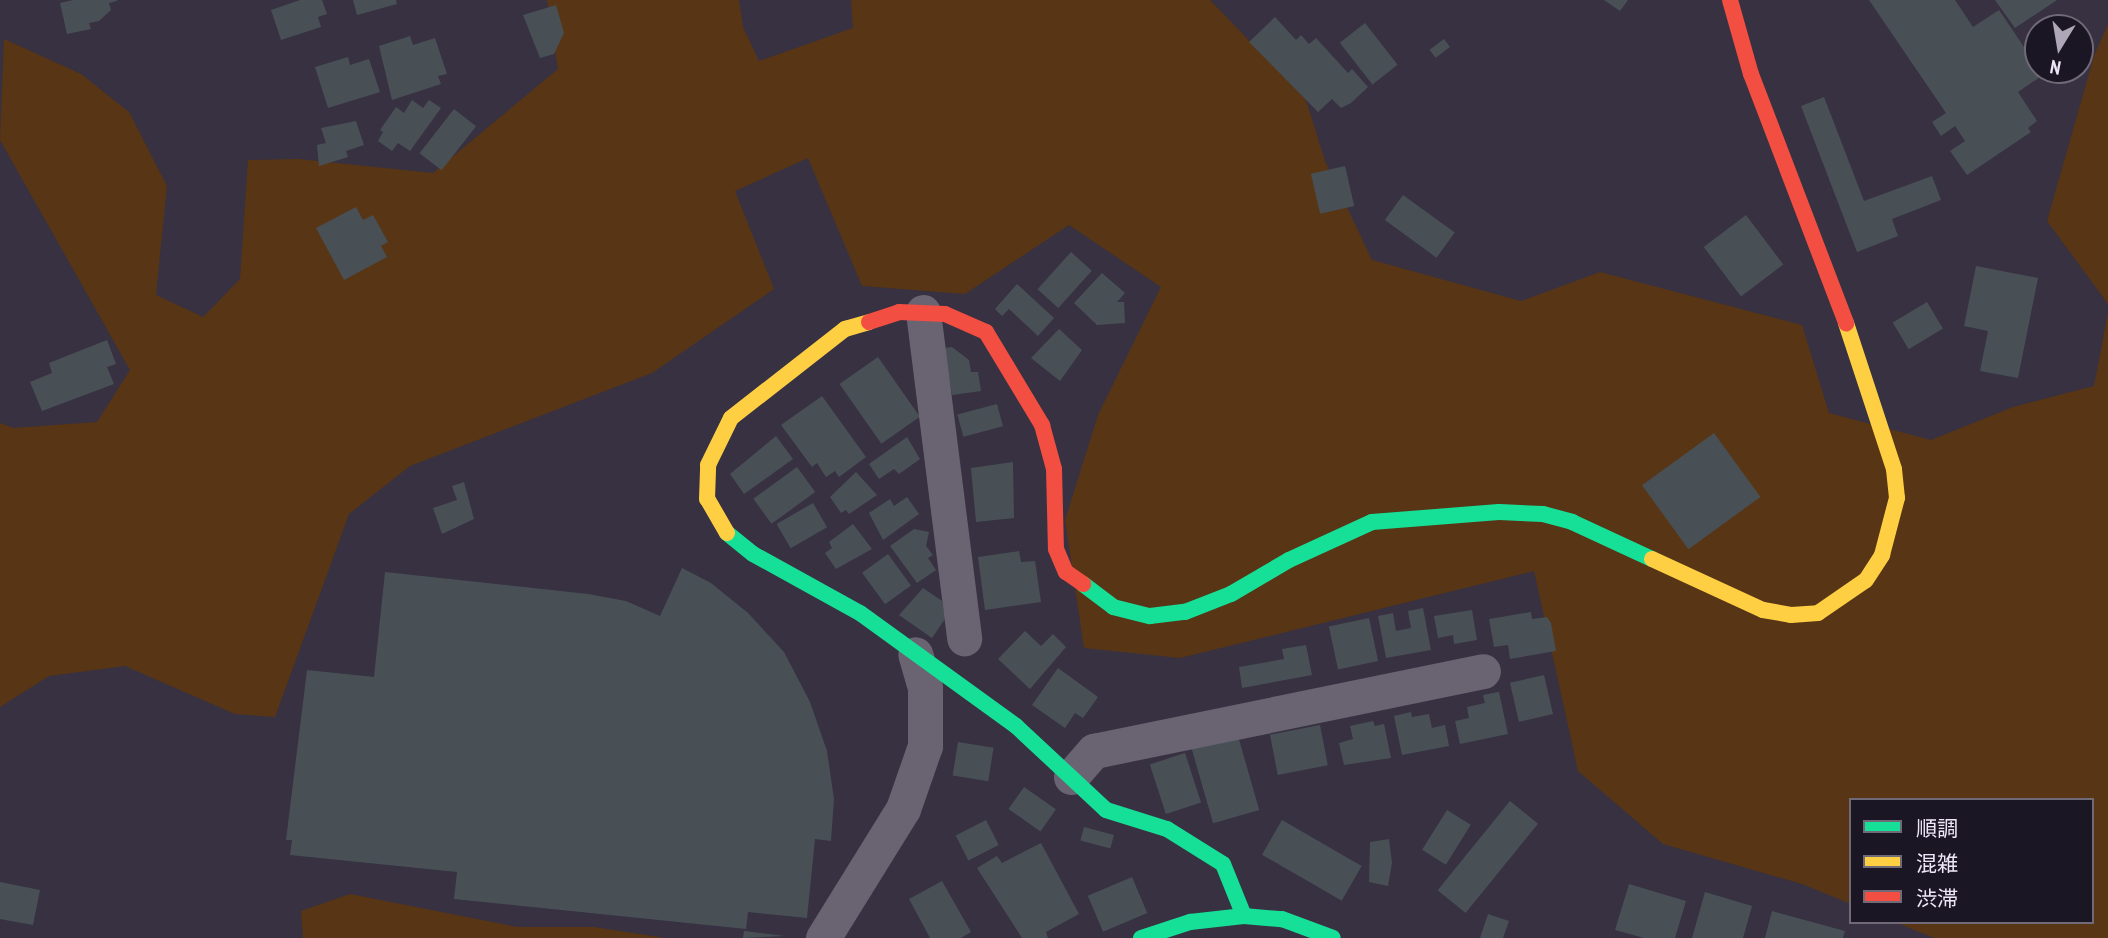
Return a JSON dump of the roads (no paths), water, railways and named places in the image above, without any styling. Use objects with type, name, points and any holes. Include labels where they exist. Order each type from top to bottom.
[{"type":"street","points":[[1244,916],[1223,864],[1167,829],[1107,810],[1016,726],[860,613],[754,554],[723,530],[706,499],[708,465],[717,439],[731,418],[753,398],[845,329],[874,317],[923,312],[964,320],[986,332],[1005,358],[1042,425],[1054,469],[1056,549],[1066,572],[1113,607],[1150,616],[1185,612],[1231,594],[1289,560],[1372,522],[1499,512],[1543,514],[1572,522],[1763,610],[1791,615],[1818,613],[1866,580],[1882,555],[1897,498],[1894,469],[1829,269],[1751,74],[1730,0]]},
{"type":"street","points":[[923,312],[964,638]]},
{"type":"street","points":[[823,938],[903,809],[925,746],[925,688],[915,654]]},
{"type":"street","points":[[1071,777],[1094,751],[1483,671]]},
{"type":"street","points":[[1141,938],[1190,922],[1244,916],[1282,919],[1333,938]]}]
